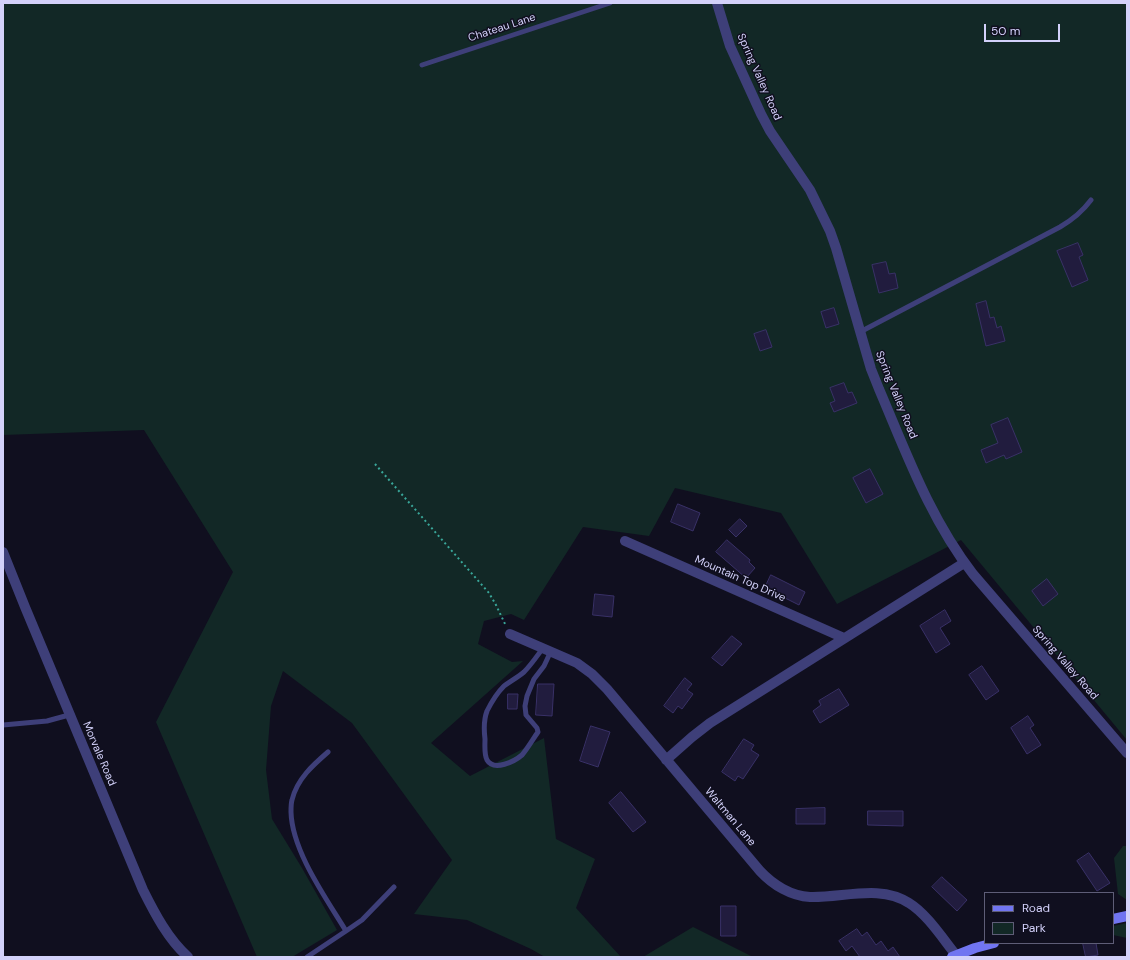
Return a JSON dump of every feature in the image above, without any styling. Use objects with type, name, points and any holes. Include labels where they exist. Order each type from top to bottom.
[{"type":"main road","points":[[1114,919],[1127,916]]},
{"type":"main road","points":[[954,956],[990,944]]},
{"type":"street","name":"Spring Valley Road","points":[[717,3],[731,50],[760,114],[770,132],[810,190],[830,231],[868,361],[931,508],[964,562],[978,580],[1127,753]]},
{"type":"street","name":"Mountain Top Drive","points":[[625,541],[844,638]]},
{"type":"street","name":"Morvale Road","points":[[3,552],[69,715],[154,911],[173,941],[188,957]]},
{"type":"street","points":[[666,760],[710,723],[964,562]]},
{"type":"street","name":"Waltman Lane","points":[[510,634],[576,663],[592,674],[607,689],[760,871],[775,884],[788,892],[810,897],[870,893],[896,897],[909,903],[918,910],[954,956]]},
{"type":"lane","name":"Chateau Lane","points":[[422,65],[610,3]]},
{"type":"lane","points":[[860,332],[1060,227],[1076,217],[1084,210],[1091,200]]},
{"type":"lane","points":[[547,650],[544,666],[534,679],[527,696],[525,706],[526,714],[537,728],[538,732],[522,754],[516,759],[501,766],[490,763],[485,752],[484,732],[486,713],[504,687],[524,672],[547,650]]},
{"type":"lane","points":[[3,725],[47,721],[69,715]]},
{"type":"lane","points":[[328,752],[310,768],[299,781],[291,800],[291,822],[300,851],[346,931]]},
{"type":"lane","points":[[307,957],[362,920],[394,887]]},
{"type":"path","points":[[375,464],[489,593],[510,634]]},
{"type":"green space","points":[[3,3],[1127,3],[1127,740],[961,540],[837,604],[781,513],[675,488],[649,536],[583,527],[524,620],[511,614],[484,621],[478,644],[512,662],[523,661],[431,743],[470,776],[544,738],[556,839],[595,859],[576,908],[621,957],[545,957],[531,949],[467,920],[414,914],[452,860],[352,723],[283,671],[271,706],[266,770],[272,819],[337,930],[292,957],[257,957],[156,722],[233,572],[144,430],[3,435]]},
{"type":"green space","points":[[1123,846],[1127,846],[1127,900],[1118,894],[1114,858]]},
{"type":"green space","points":[[1127,923],[1127,938],[1114,935],[1114,926]]},
{"type":"green space","points":[[693,927],[753,957],[643,957]]},
{"type":"building","points":[[1078,243],[1083,255],[1079,257],[1088,280],[1072,287],[1057,251]]},
{"type":"building","points":[[886,262],[889,274],[895,273],[898,288],[879,293],[872,265]]},
{"type":"building","points":[[986,301],[990,318],[994,317],[997,328],[1001,326],[1005,341],[986,346],[976,304]]},
{"type":"building","points":[[834,308],[839,324],[826,328],[821,312]]},
{"type":"building","points":[[766,330],[772,347],[760,351],[754,334]]},
{"type":"building","points":[[844,383],[848,393],[852,392],[857,403],[834,412],[830,403],[835,401],[830,388]]},
{"type":"building","points":[[1008,418],[1022,452],[1006,459],[1004,455],[986,463],[981,450],[998,443],[991,425]]},
{"type":"building","points":[[870,469],[883,494],[866,503],[853,478]]},
{"type":"building","points":[[678,504],[700,513],[693,531],[671,522]]},
{"type":"building","points":[[740,519],[747,526],[736,537],[729,530]]},
{"type":"building","points":[[727,540],[750,560],[749,562],[755,568],[746,578],[716,552]]},
{"type":"building","points":[[771,575],[805,592],[799,605],[765,588]]},
{"type":"building","points":[[1047,579],[1058,594],[1043,606],[1032,591]]},
{"type":"building","points":[[595,594],[614,596],[612,617],[593,615]]},
{"type":"building","points":[[945,610],[951,621],[940,628],[950,644],[936,653],[920,626]]},
{"type":"building","points":[[732,636],[742,644],[722,666],[712,658]]},
{"type":"building","points":[[982,666],[999,691],[986,700],[969,675]]},
{"type":"building","points":[[685,678],[692,684],[687,690],[693,694],[682,709],[678,706],[673,713],[664,706]]},
{"type":"building","points":[[538,684],[554,684],[552,716],[536,715]]},
{"type":"building","points":[[839,689],[849,705],[820,723],[813,711],[821,705],[819,701]]},
{"type":"building","points":[[508,694],[518,694],[517,709],[508,709]]},
{"type":"building","points":[[1028,716],[1034,725],[1030,728],[1041,745],[1027,754],[1011,728]]},
{"type":"building","points":[[591,726],[610,732],[598,767],[580,761]]},
{"type":"building","points":[[744,739],[754,745],[751,750],[759,755],[743,779],[738,776],[735,781],[722,772]]},
{"type":"building","points":[[621,792],[646,822],[633,832],[609,803]]},
{"type":"building","points":[[825,808],[825,824],[796,824],[796,809]]},
{"type":"building","points":[[868,811],[903,811],[903,826],[868,825]]},
{"type":"building","points":[[1089,853],[1110,883],[1097,891],[1077,861]]},
{"type":"building","points":[[942,877],[967,900],[957,911],[932,887]]},
{"type":"building","points":[[721,906],[736,906],[736,936],[721,936]]},
{"type":"building","points":[[857,929],[862,936],[867,932],[876,945],[881,941],[888,951],[893,947],[900,957],[860,957],[852,946],[846,951],[839,941]]},
{"type":"building","points":[[1083,944],[1096,944],[1098,955],[1086,957]]}]
